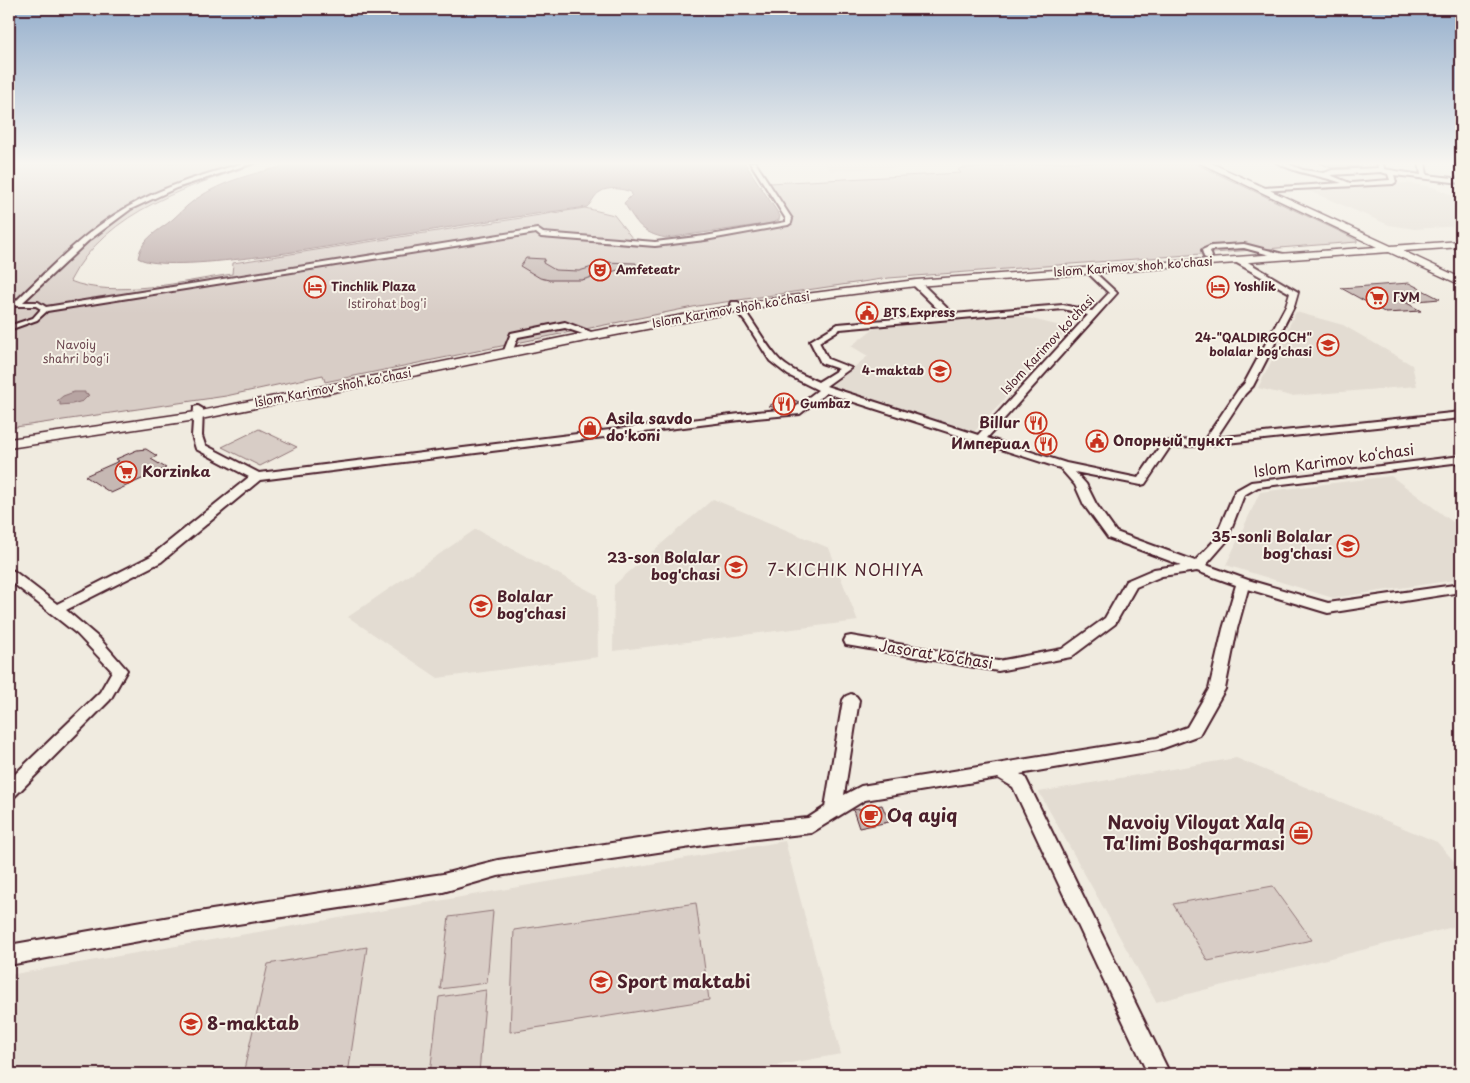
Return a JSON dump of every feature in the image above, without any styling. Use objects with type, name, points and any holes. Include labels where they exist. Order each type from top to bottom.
[{"type":"main road","points":[[1316,213],[1461,277]]},
{"type":"main road","name":"Islom Karimov shoh ko'chasi","points":[[1391,247],[1461,240]]},
{"type":"main road","name":"Islom Karimov shoh ko'chasi","points":[[9,444],[197,412],[509,349],[736,306],[898,280],[1208,257],[1278,255],[1461,244]]},
{"type":"main road","points":[[1391,247],[1461,282]]},
{"type":"main road","name":"Islom Karimov shoh ko'chasi","points":[[736,306],[916,283],[1238,260],[1278,255]]},
{"type":"main road","name":"Islom Karimov shoh ko'chasi","points":[[9,437],[197,412]]},
{"type":"street","points":[[18,303],[96,231],[123,213]]},
{"type":"street","points":[[9,328],[34,319],[45,310],[537,231],[541,235],[655,244],[687,241],[788,223],[789,219],[785,213]]},
{"type":"street","points":[[1208,442],[1241,392],[1248,386],[1290,306],[1294,292],[1238,260]]},
{"type":"street","name":"Islom Karimov ko'chasi","points":[[980,439],[1113,293],[1090,270]]},
{"type":"street","points":[[916,283],[950,316]]},
{"type":"street","points":[[9,304],[38,304],[45,310]]},
{"type":"street","points":[[736,306],[773,359],[791,373],[822,388],[1064,466],[1080,484],[1090,505],[1112,535],[1243,583],[1328,608],[1461,588]]},
{"type":"street","points":[[56,610],[156,559],[257,477],[756,415],[796,412],[846,368],[824,361],[814,341],[838,327],[1063,306],[1094,314]]},
{"type":"street","points":[[197,412],[197,436],[200,447],[257,477]]},
{"type":"street","name":"Islom Karimov ko‘chasi","points":[[1064,466],[1141,482],[1167,444],[1208,442],[1461,415]]},
{"type":"street","name":"Islom Karimov ko‘chasi","points":[[1196,567],[1220,542],[1239,493],[1255,484],[1461,459]]},
{"type":"street","name":"Jasorat ko‘chasi","points":[[851,641],[998,666],[1066,653],[1110,621],[1131,584],[1159,572],[1196,567]]},
{"type":"street","points":[[9,574],[56,610],[108,654],[120,670],[105,696],[10,789]]},
{"type":"street","points":[[9,955],[198,921],[443,883],[498,868],[711,836],[811,825],[861,793],[1158,744],[1193,731],[1217,689],[1230,629],[1243,583]]},
{"type":"street","points":[[833,811],[851,700]]},
{"type":"street","points":[[1000,771],[1019,782],[1159,1074]]},
{"type":"shaded area","points":[[180,213],[547,213],[252,258],[155,263],[138,258],[147,240]]},
{"type":"shaded area","points":[[630,213],[778,213],[780,216],[779,220],[773,223],[666,238],[645,230],[636,222]]},
{"type":"shaded area","points":[[1360,213],[1461,213],[1461,226],[1415,229],[1389,225]]},
{"type":"shaded area","name":"24-\"QALDIRGOCH\" bolalar bog'chasi","points":[[1296,312],[1343,325],[1412,365],[1417,386],[1291,396],[1258,388]]},
{"type":"shaded area","name":"4-maktab","points":[[1011,314],[1069,328],[974,432],[831,386],[868,356],[851,346],[878,325]]},
{"type":"shaded area","points":[[74,392],[85,392],[85,394],[89,395],[83,401],[72,404],[60,405],[60,402],[57,401],[63,396]]},
{"type":"shaded area","name":"35-sonli Bolalar bog'chasi","points":[[1391,476],[1461,528],[1461,579],[1333,598],[1226,565],[1260,492]]},
{"type":"shaded area","name":"23-son Bolalar bog'chasi","points":[[713,499],[829,548],[858,621],[613,651],[614,585]]},
{"type":"shaded area","name":"Bolalar bog'chasi","points":[[476,529],[597,595],[598,657],[438,678],[348,617]]},
{"type":"shaded area","points":[[1236,758],[1437,842],[1461,869],[1461,925],[1156,1002],[1039,792]]},
{"type":"shaded area","name":"Sport maktabi","points":[[785,841],[841,1054],[740,1072],[740,1074],[9,1074],[9,975]]},
{"type":"green space","name":"Istirohat bog'i","points":[[9,213],[137,213],[106,236],[86,256],[70,281],[88,286],[128,289],[232,274],[233,263],[556,213],[604,213],[614,215],[632,238],[645,245],[681,243],[790,224],[792,221],[787,213],[1300,213],[1357,240],[1357,242],[889,278],[698,306],[325,382],[323,375],[226,396],[9,428]]},
{"type":"green space","points":[[259,429],[297,447],[260,466],[222,447]]},
{"type":"green space","points":[[1273,886],[1312,940],[1208,961],[1173,904]]},
{"type":"green space","points":[[696,903],[709,1000],[510,1032],[514,930]]},
{"type":"green space","points":[[493,911],[487,983],[440,989],[449,917]]},
{"type":"green space","points":[[367,947],[348,1074],[243,1074],[268,964]]},
{"type":"green space","points":[[486,990],[479,1073],[430,1074],[439,997]]},
{"type":"building","name":"Amfeteatr","points":[[526,258],[545,259],[543,263],[555,270],[579,271],[599,265],[602,262],[636,263],[636,265],[582,280],[549,280],[540,278],[520,266]]},
{"type":"building","name":"ГУМ","points":[[1409,283],[1440,299],[1405,302],[1421,311],[1386,313],[1341,288]]},
{"type":"building","name":"Gumbaz","points":[[785,396],[799,402],[790,407],[776,408],[769,406]]},
{"type":"building","name":"Korzinka","points":[[146,449],[157,456],[151,459],[166,468],[111,493],[85,476],[119,461],[116,459],[137,450]]},
{"type":"building","name":"Oq ayiq","points":[[882,805],[889,822],[859,828],[853,810]]},
{"type":"place","name":"Amfeteatr","points":[[600,270]]},
{"type":"place","name":"Tinchlik Plaza","points":[[315,287]]},
{"type":"place","name":"Yoshlik","points":[[1218,287]]},
{"type":"place","name":"ГУМ","points":[[1377,298]]},
{"type":"place","name":"BTS Express","points":[[867,313]]},
{"type":"place","name":"24-\"QALDIRGOCH\" bolalar bog'chasi","points":[[1328,345]]},
{"type":"place","name":"4-maktab","points":[[940,371]]},
{"type":"place","name":"Gumbaz","points":[[784,404]]},
{"type":"place","name":"Billur","points":[[1036,423]]},
{"type":"place","name":"Asila savdo do'koni","points":[[590,428]]},
{"type":"place","name":"Опорный пункт","points":[[1097,441]]},
{"type":"place","name":"Империал","points":[[1046,444]]},
{"type":"place","name":"Korzinka","points":[[126,472]]},
{"type":"place","name":"35-sonli Bolalar bog'chasi","points":[[1348,546]]},
{"type":"place","name":"23-son Bolalar bog'chasi","points":[[736,567]]},
{"type":"place","name":"Bolalar bog'chasi","points":[[481,606]]},
{"type":"place","name":"Oq ayiq","points":[[871,816]]},
{"type":"place","name":"Navoiy Viloyat Xalq Ta'limi Boshqarmasi","points":[[1301,833]]},
{"type":"place","name":"Sport maktabi","points":[[601,982]]},
{"type":"place","name":"8-maktab","points":[[191,1024]]},
{"type":"district","name":"7-KICHIK NOHIYA","points":[[846,570]]},
{"type":"park label","name":"Navoiy shahri bog'i","points":[[76,352]]}]
